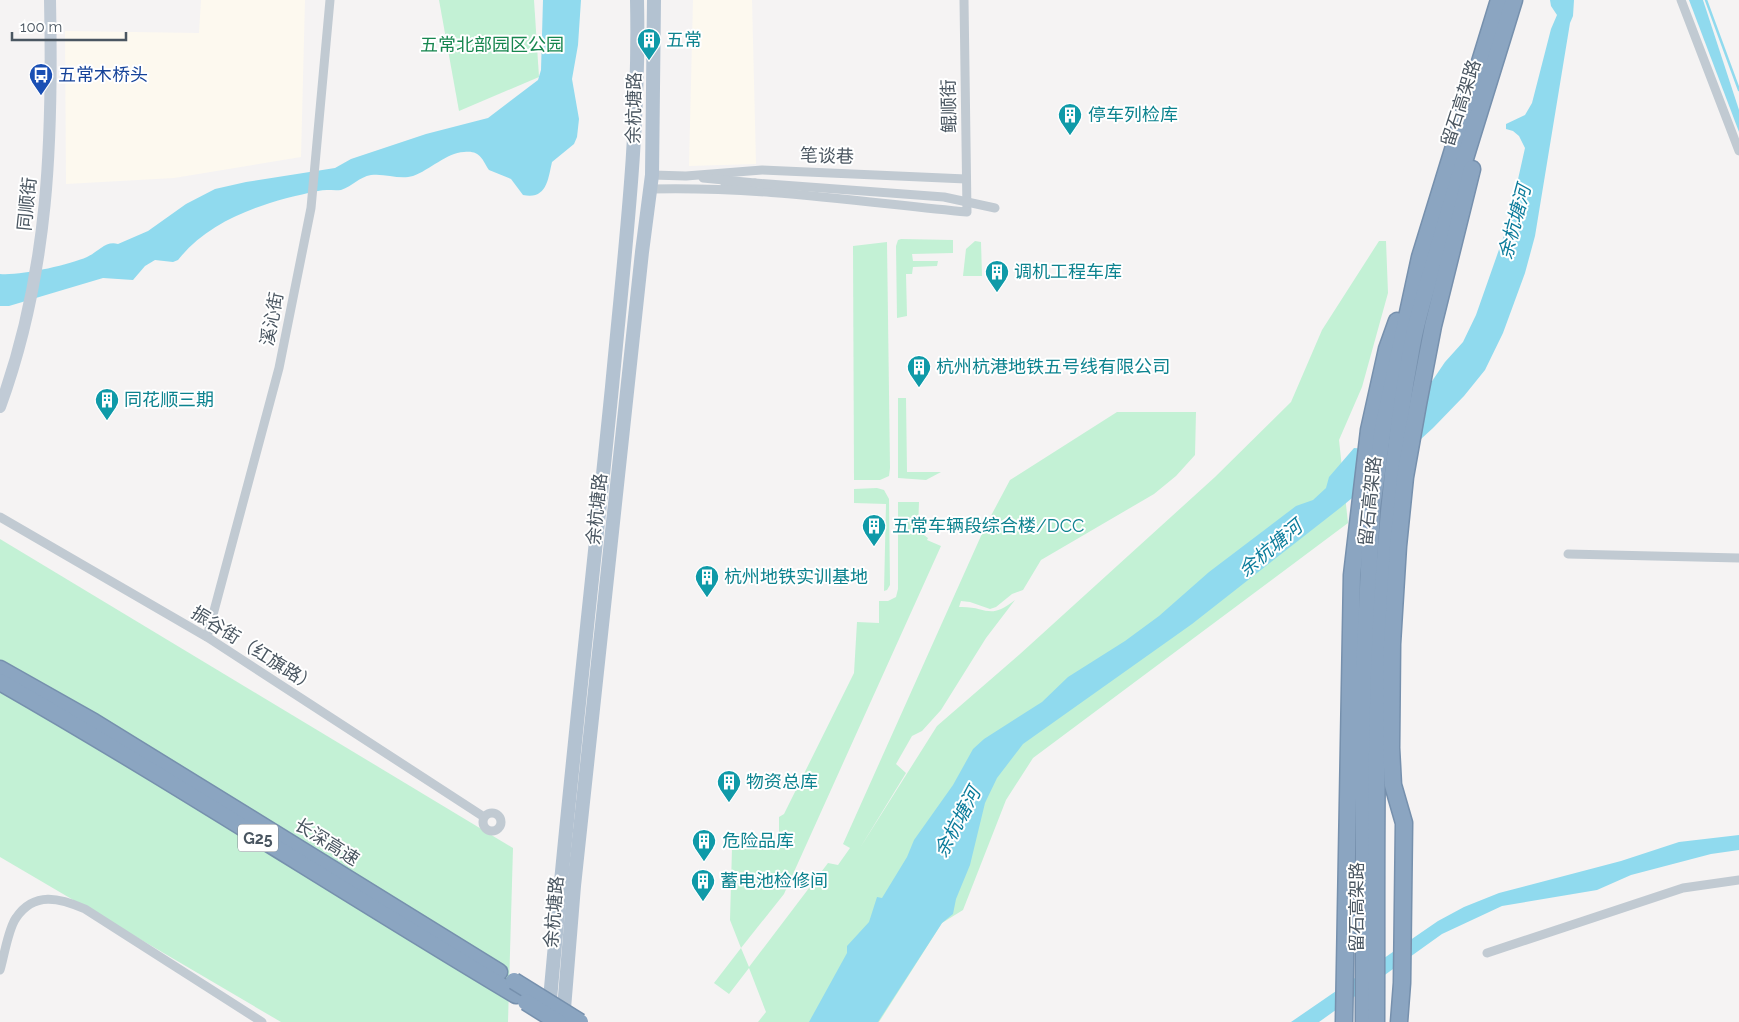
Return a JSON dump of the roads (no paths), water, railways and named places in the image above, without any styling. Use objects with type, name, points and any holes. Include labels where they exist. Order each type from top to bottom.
[{"type":"highway","name":"留石高架路","points":[[1364,1022],[1364,668],[1372,508],[1383,428],[1420,257],[1499,0]]},
{"type":"highway","name":"留石高架路","points":[[1376,1022],[1380,648],[1388,507],[1412,344],[1463,161],[1514,0]]},
{"type":"highway","points":[[1399,1022],[1402,983],[1404,823],[1393,785],[1391,748],[1393,634],[1398,546],[1405,477],[1434,326],[1493,71]]},
{"type":"highway","points":[[1345,1020],[1352,575],[1369,430],[1387,349],[1420,257]]},
{"type":"highway","name":"长深高速","points":[[0,669],[94,722],[515,988],[558,1022]]},
{"type":"highway","name":"长深高速","points":[[0,682],[88,732],[363,903],[580,1022]]},
{"type":"main road","name":"余杭塘路","points":[[548,1022],[570,782],[596,544],[635,143],[639,66],[637,0]]},
{"type":"main road","name":"余杭塘路","points":[[563,1022],[576,876],[651,182],[654,0]]},
{"type":"street","name":"同顺街","points":[[0,407],[29,312],[45,216],[51,134],[50,0]]},
{"type":"street","name":"溪沁街","points":[[207,637],[279,368],[312,195],[330,0]]},
{"type":"street","name":"鲲顺街","points":[[964,0],[967,212]]},
{"type":"street","points":[[1681,0],[1739,151]]},
{"type":"street","name":"笔谈巷","points":[[651,182],[686,176],[762,170],[966,178]]},
{"type":"street","name":"笔谈巷","points":[[686,176],[944,197],[995,208]]},
{"type":"street","name":"笔谈巷","points":[[651,182],[693,188],[967,212]]},
{"type":"street","name":"笔谈巷","points":[[693,188],[755,183]]},
{"type":"street","name":"振谷街（红旗路）","points":[[0,517],[207,637],[484,817]]},
{"type":"street","points":[[1568,554],[1739,558]]},
{"type":"street","points":[[1487,953],[1683,888],[1739,880]]},
{"type":"street","points":[[0,970],[15,919],[34,902],[51,898],[85,909],[262,1022]]},
{"type":"water","points":[[543,0],[581,0],[578,45],[572,79],[579,119],[577,137],[574,144],[552,162],[545,187],[537,194],[531,196],[523,195],[511,179],[489,170],[482,159],[474,152],[457,153],[444,158],[413,176],[371,175],[341,190],[321,190],[260,206],[224,222],[207,233],[191,245],[178,260],[173,262],[155,260],[145,266],[133,280],[103,278],[9,306],[0,306],[0,274],[44,269],[87,257],[106,245],[118,244],[148,231],[186,204],[215,189],[246,182],[335,168],[351,159],[426,134],[488,118],[538,80],[541,70]]},
{"type":"water","name":"余杭塘河","points":[[1550,0],[1574,0],[1573,16],[1570,23],[1535,236],[1525,273],[1503,333],[1485,370],[1464,396],[1433,428],[1397,461],[1340,508],[1192,624],[1023,744],[997,778],[985,803],[970,865],[956,899],[953,914],[942,923],[878,1022],[809,1022],[847,953],[847,946],[869,922],[877,897],[882,898],[907,857],[914,840],[953,785],[973,749],[984,739],[1042,702],[1068,677],[1125,641],[1159,616],[1209,572],[1296,506],[1313,500],[1326,488],[1329,477],[1354,448],[1368,449],[1426,390],[1445,362],[1463,342],[1476,315],[1508,224],[1525,148],[1519,136],[1513,131],[1506,129],[1506,124],[1525,115],[1532,103],[1551,29],[1557,15],[1551,6]]},
{"type":"water","points":[[1689,0],[1703,0],[1739,110],[1739,132]]},
{"type":"water","points":[[1739,835],[1739,850],[1711,854],[1631,875],[1597,890],[1502,906],[1442,934],[1319,1022],[1291,1022],[1438,921],[1464,907],[1499,893],[1621,861],[1679,842]]},
{"type":"waterway","points":[[1706,0],[1739,90]]},
{"type":"place","name":"五常","points":[[649,61]]},
{"type":"place","name":"五常木桥头","points":[[41,96]]},
{"type":"place","name":"停车列检库","points":[[1070,136]]},
{"type":"place","name":"调机工程车库","points":[[997,293]]},
{"type":"place","name":"杭州杭港地铁五号线有限公司","points":[[919,388]]},
{"type":"place","name":"同花顺三期","points":[[107,421]]},
{"type":"place","name":"五常车辆段综合楼/DCC","points":[[874,547]]},
{"type":"place","name":"杭州地铁实训基地","points":[[707,598]]},
{"type":"place","name":"物资总库","points":[[729,803]]},
{"type":"place","name":"危险品库","points":[[704,862]]},
{"type":"place","name":"蓄电池检修间","points":[[703,902]]},
{"type":"park label","name":"五常北部园区公园","points":[[492,45]]}]
